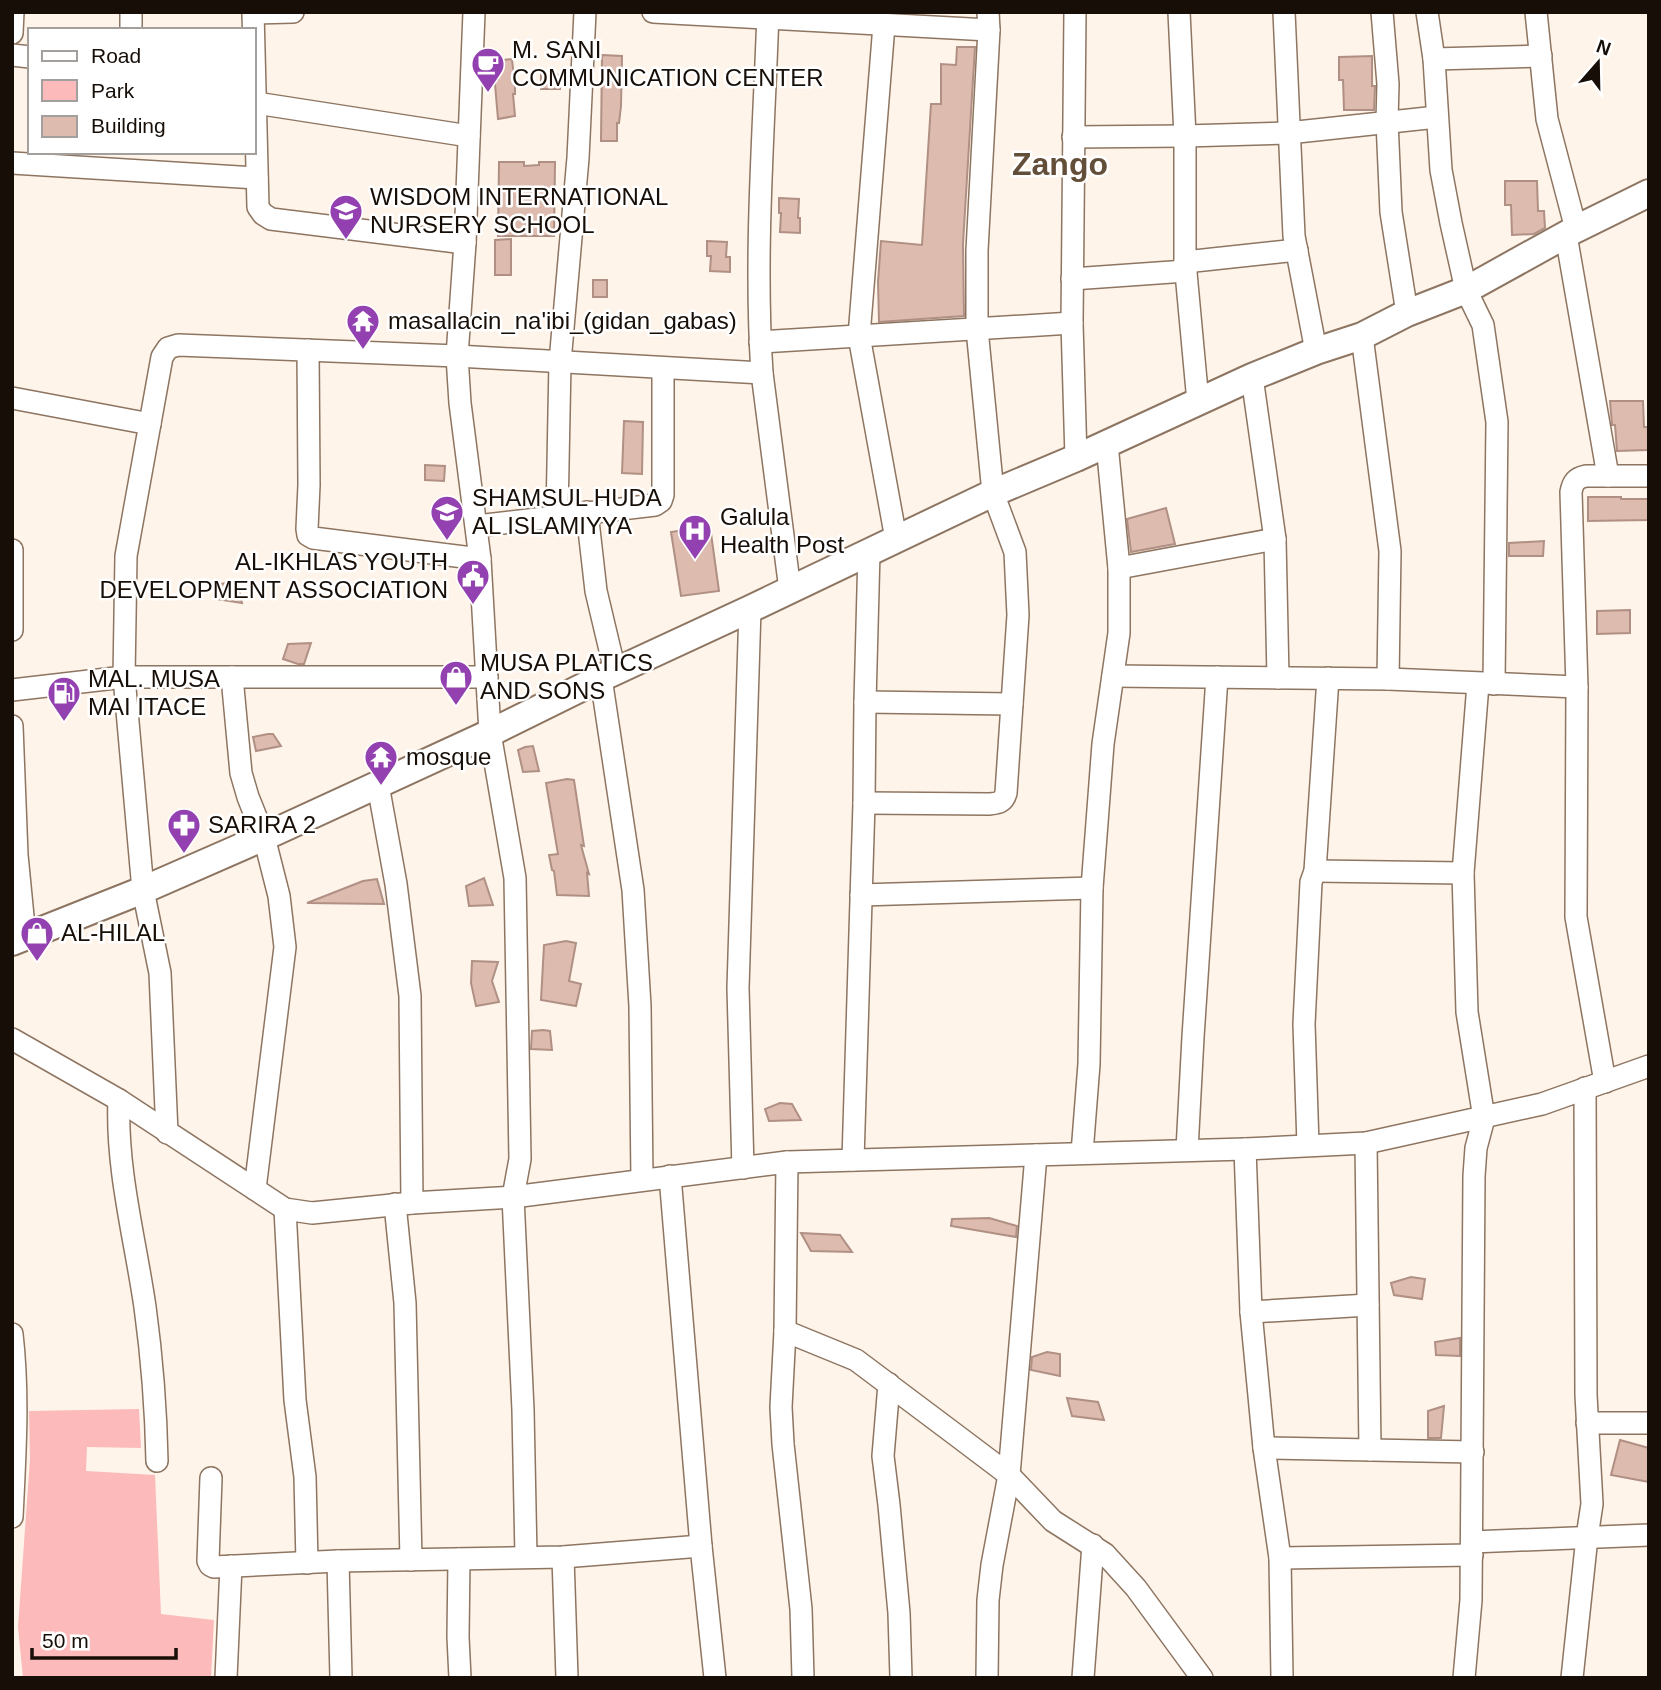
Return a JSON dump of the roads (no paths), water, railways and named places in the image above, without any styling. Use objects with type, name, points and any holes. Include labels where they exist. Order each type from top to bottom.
[{"type":"street","points":[[12,33],[13,12]]},
{"type":"street","points":[[253,13],[293,12]]},
{"type":"street","points":[[474,12],[465,243],[457,356],[460,403],[480,559],[490,733],[515,877],[520,1159],[513,1197],[523,1410],[526,1557]]},
{"type":"street","points":[[557,515],[560,362],[578,158],[585,12]]},
{"type":"street","points":[[653,12],[989,21],[977,250],[977,329],[993,493],[1014,552],[1018,615],[1006,793],[1001,802],[989,804],[864,803]]},
{"type":"street","points":[[1074,12],[1072,323],[1076,458]]},
{"type":"street","points":[[1179,12],[1185,136],[1186,267],[1198,402]]},
{"type":"street","points":[[1284,12],[1294,236],[1316,351]]},
{"type":"street","points":[[1382,12],[1388,84],[1391,212],[1407,313]]},
{"type":"street","points":[[1427,12],[1434,59],[1441,170],[1466,290],[1483,325],[1496,422],[1486,684],[1463,873],[1467,1013],[1484,1118],[1476,1148],[1474,1176],[1471,1600],[1464,1678]]},
{"type":"street","points":[[1536,12],[1547,119],[1571,232],[1608,476]]},
{"type":"street","points":[[768,15],[761,184],[760,342],[790,590]]},
{"type":"street","points":[[879,20],[859,336],[896,539]]},
{"type":"street","points":[[1434,59],[1541,56]]},
{"type":"street","points":[[465,243],[271,219],[262,214],[258,207],[256,103],[469,136]]},
{"type":"street","points":[[1073,137],[1288,133],[1437,117]]},
{"type":"street","points":[[12,163],[257,178]]},
{"type":"street","points":[[12,726],[18,855],[18,939],[143,890],[378,785],[993,493],[1252,377],[1362,336],[1407,313],[1466,290],[1649,193]]},
{"type":"street","points":[[1072,279],[1186,267],[1297,250]]},
{"type":"street","points":[[760,342],[1072,323]]},
{"type":"street","points":[[1362,336],[1390,551],[1388,679]]},
{"type":"street","points":[[167,1133],[160,973],[143,890],[124,677],[126,556],[162,357],[168,348],[178,345],[457,356],[762,373]]},
{"type":"street","points":[[307,350],[308,535],[313,538],[480,559]]},
{"type":"street","points":[[477,526],[655,505],[661,501],[663,368]]},
{"type":"street","points":[[1252,377],[1275,539],[1278,677]]},
{"type":"street","points":[[12,398],[150,424]]},
{"type":"street","points":[[1082,1153],[1089,1064],[1092,888],[1103,744],[1119,633],[1119,568],[1107,444]]},
{"type":"street","points":[[1573,1678],[1592,1504],[1587,1423],[1584,1219],[1595,1085],[1576,917],[1577,687],[1571,492],[1578,478],[1586,475],[1649,476]]},
{"type":"street","points":[[587,512],[633,890],[640,1006],[642,1180]]},
{"type":"street","points":[[1119,568],[1275,539]]},
{"type":"street","points":[[12,550],[12,630]]},
{"type":"street","points":[[853,1160],[869,552]]},
{"type":"street","points":[[743,1168],[738,988],[750,608]]},
{"type":"street","points":[[1113,676],[1388,679],[1577,687]]},
{"type":"street","points":[[12,690],[124,677],[487,677]]},
{"type":"street","points":[[232,677],[242,773],[248,797],[264,837],[279,896],[285,947],[255,1189]]},
{"type":"street","points":[[1188,1150],[1217,677]]},
{"type":"street","points":[[1308,1145],[1304,1024],[1311,882],[1315,871],[1328,678]]},
{"type":"street","points":[[865,702],[1012,704]]},
{"type":"street","points":[[378,785],[396,884],[411,996],[403,1204],[411,1560]]},
{"type":"street","points":[[1315,871],[1463,873]]},
{"type":"street","points":[[861,895],[1092,888]]},
{"type":"street","points":[[12,1039],[119,1100],[285,1209],[312,1213],[513,1197],[787,1162],[1366,1143],[1542,1104],[1649,1066]]},
{"type":"street","points":[[119,1100],[118,1126],[124,1175],[152,1362],[157,1461]]},
{"type":"street","points":[[1366,1143],[1370,1450]]},
{"type":"street","points":[[1245,1149],[1251,1312],[1264,1448],[1280,1558],[1282,1678]]},
{"type":"street","points":[[987,1678],[988,1600],[1009,1475],[1036,1155]]},
{"type":"street","points":[[787,1162],[785,1331],[781,1407],[801,1609],[803,1678]]},
{"type":"street","points":[[670,1176],[701,1546],[715,1678]]},
{"type":"street","points":[[285,1209],[295,1400],[305,1477],[307,1563]]},
{"type":"street","points":[[1251,1312],[1368,1305]]},
{"type":"street","points":[[785,1331],[856,1360],[1009,1475],[1053,1521],[1105,1554],[1136,1588],[1202,1678]]},
{"type":"street","points":[[12,1334],[16,1372],[12,1517]]},
{"type":"street","points":[[889,1384],[883,1456],[899,1613],[901,1678]]},
{"type":"street","points":[[1587,1423],[1649,1423]]},
{"type":"street","points":[[1264,1448],[1473,1452]]},
{"type":"street","points":[[211,1478],[208,1561],[214,1567],[563,1557],[701,1546]]},
{"type":"street","points":[[1280,1558],[1649,1535]]},
{"type":"street","points":[[1083,1678],[1093,1545]]},
{"type":"street","points":[[563,1557],[568,1678]]},
{"type":"street","points":[[459,1559],[460,1678]]},
{"type":"street","points":[[338,1562],[341,1678]]},
{"type":"street","points":[[226,1678],[231,1566]]},
{"type":"place","name":"M. SANI COMMUNICATION CENTER","points":[[488,94]]},
{"type":"place","name":"WISDOM INTERNATIONAL NURSERY SCHOOL","points":[[346,241]]},
{"type":"place","name":"masallacin_na'ibi_(gidan_gabas)","points":[[363,351]]},
{"type":"place","name":"SHAMSUL HUDA AL ISLAMIYYA","points":[[447,542]]},
{"type":"place","name":"Galula Health Post","points":[[695,561]]},
{"type":"place","name":"AL-IKHLAS YOUTH DEVELOPMENT ASSOCIATION","points":[[473,606]]},
{"type":"place","name":"MUSA PLATICS AND SONS","points":[[456,707]]},
{"type":"place","name":"MAL. MUSA MAI ITACE","points":[[64,723]]},
{"type":"place","name":"mosque","points":[[381,787]]},
{"type":"place","name":"SARIRA 2","points":[[184,855]]},
{"type":"place","name":"AL-HILAL","points":[[37,963]]},
{"type":"district","name":"Zango","points":[[1060,164]]}]
